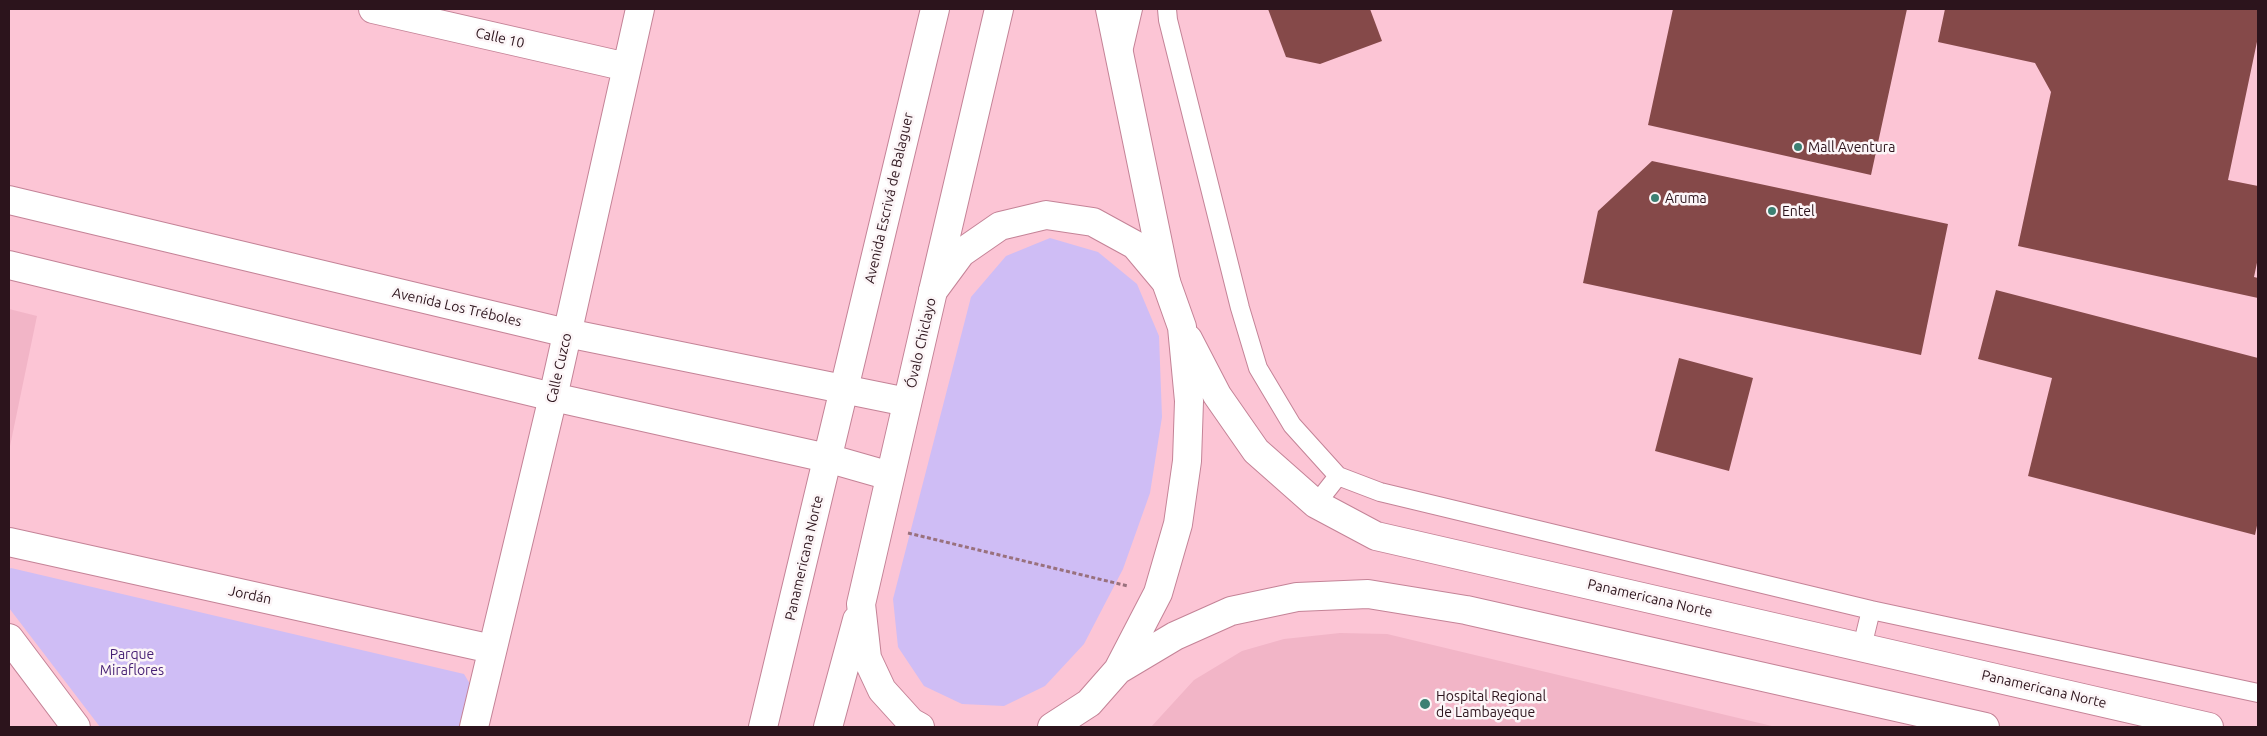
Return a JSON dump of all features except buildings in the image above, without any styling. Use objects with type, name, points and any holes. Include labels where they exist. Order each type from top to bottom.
[{"type":"main road","name":"Calle 10","points":[[373,9],[627,67]]},
{"type":"main road","name":"Calle Cuzco","points":[[474,727],[553,397],[640,9]]},
{"type":"main road","name":"Avenida Escrivá de Balaguer","points":[[844,388],[935,9]]},
{"type":"main road","points":[[933,291],[999,9]]},
{"type":"main road","points":[[1110,9],[1166,282]]},
{"type":"main road","name":"Avenida Los Tréboles","points":[[9,200],[567,333],[907,402]]},
{"type":"main road","name":"Óvalo Chiclayo","points":[[920,727],[911,722],[882,690],[867,658],[861,604],[933,291],[961,253],[1000,226],[1046,215],[1093,222],[1135,245],[1166,282],[1182,327],[1189,401],[1187,461],[1178,524],[1158,593],[1118,670],[1089,703],[1052,727]]},
{"type":"main road","points":[[9,265],[553,397],[827,458],[890,476]]},
{"type":"main road","name":"Panamericana Norte","points":[[1182,327],[1216,394],[1256,452],[1316,504],[1376,536],[2209,727]]},
{"type":"main road","name":"Panamericana Norte","points":[[763,727],[844,388]]},
{"type":"main road","name":"Jordán","points":[[9,542],[492,648]]},
{"type":"main road","points":[[1118,670],[1175,636],[1231,611],[1297,597],[1368,594],[1466,610],[1984,727]]},
{"type":"main road","points":[[828,727],[861,604]]},
{"type":"main road","points":[[9,638],[76,727]]},
{"type":"main road","points":[[1068,727],[1089,703]]},
{"type":"lane","points":[[1121,60],[1133,9]]},
{"type":"lane","points":[[1167,9],[1168,20],[1240,308],[1258,368],[1292,425],[1338,476],[1380,492],[1871,610],[2258,693]]},
{"type":"lane","points":[[1316,504],[1338,476]]},
{"type":"lane","points":[[1862,647],[1871,610]]},
{"type":"path","points":[[917,535],[1111,582]]},
{"type":"shaded area","points":[[9,309],[37,316],[9,451]]},
{"type":"shaded area","name":"Hospital Regional de Lambayeque","points":[[1340,633],[1387,634],[1776,727],[1151,727],[1194,680],[1242,651],[1284,639]]},
{"type":"green space","points":[[1050,238],[1098,252],[1137,284],[1159,336],[1162,417],[1150,493],[1123,569],[1084,644],[1045,686],[1004,706],[962,704],[924,686],[898,647],[893,599],[971,297],[1006,256]]},
{"type":"green space","name":"Parque Miraflores","points":[[9,569],[464,674],[470,684],[459,727],[100,727],[9,608]]},
{"type":"place","name":"Mall Aventura","points":[[1798,147]]},
{"type":"place","name":"Aruma","points":[[1655,198]]},
{"type":"place","name":"Entel","points":[[1772,211]]},
{"type":"place","name":"Hospital Regional de Lambayeque","points":[[1425,704]]}]
